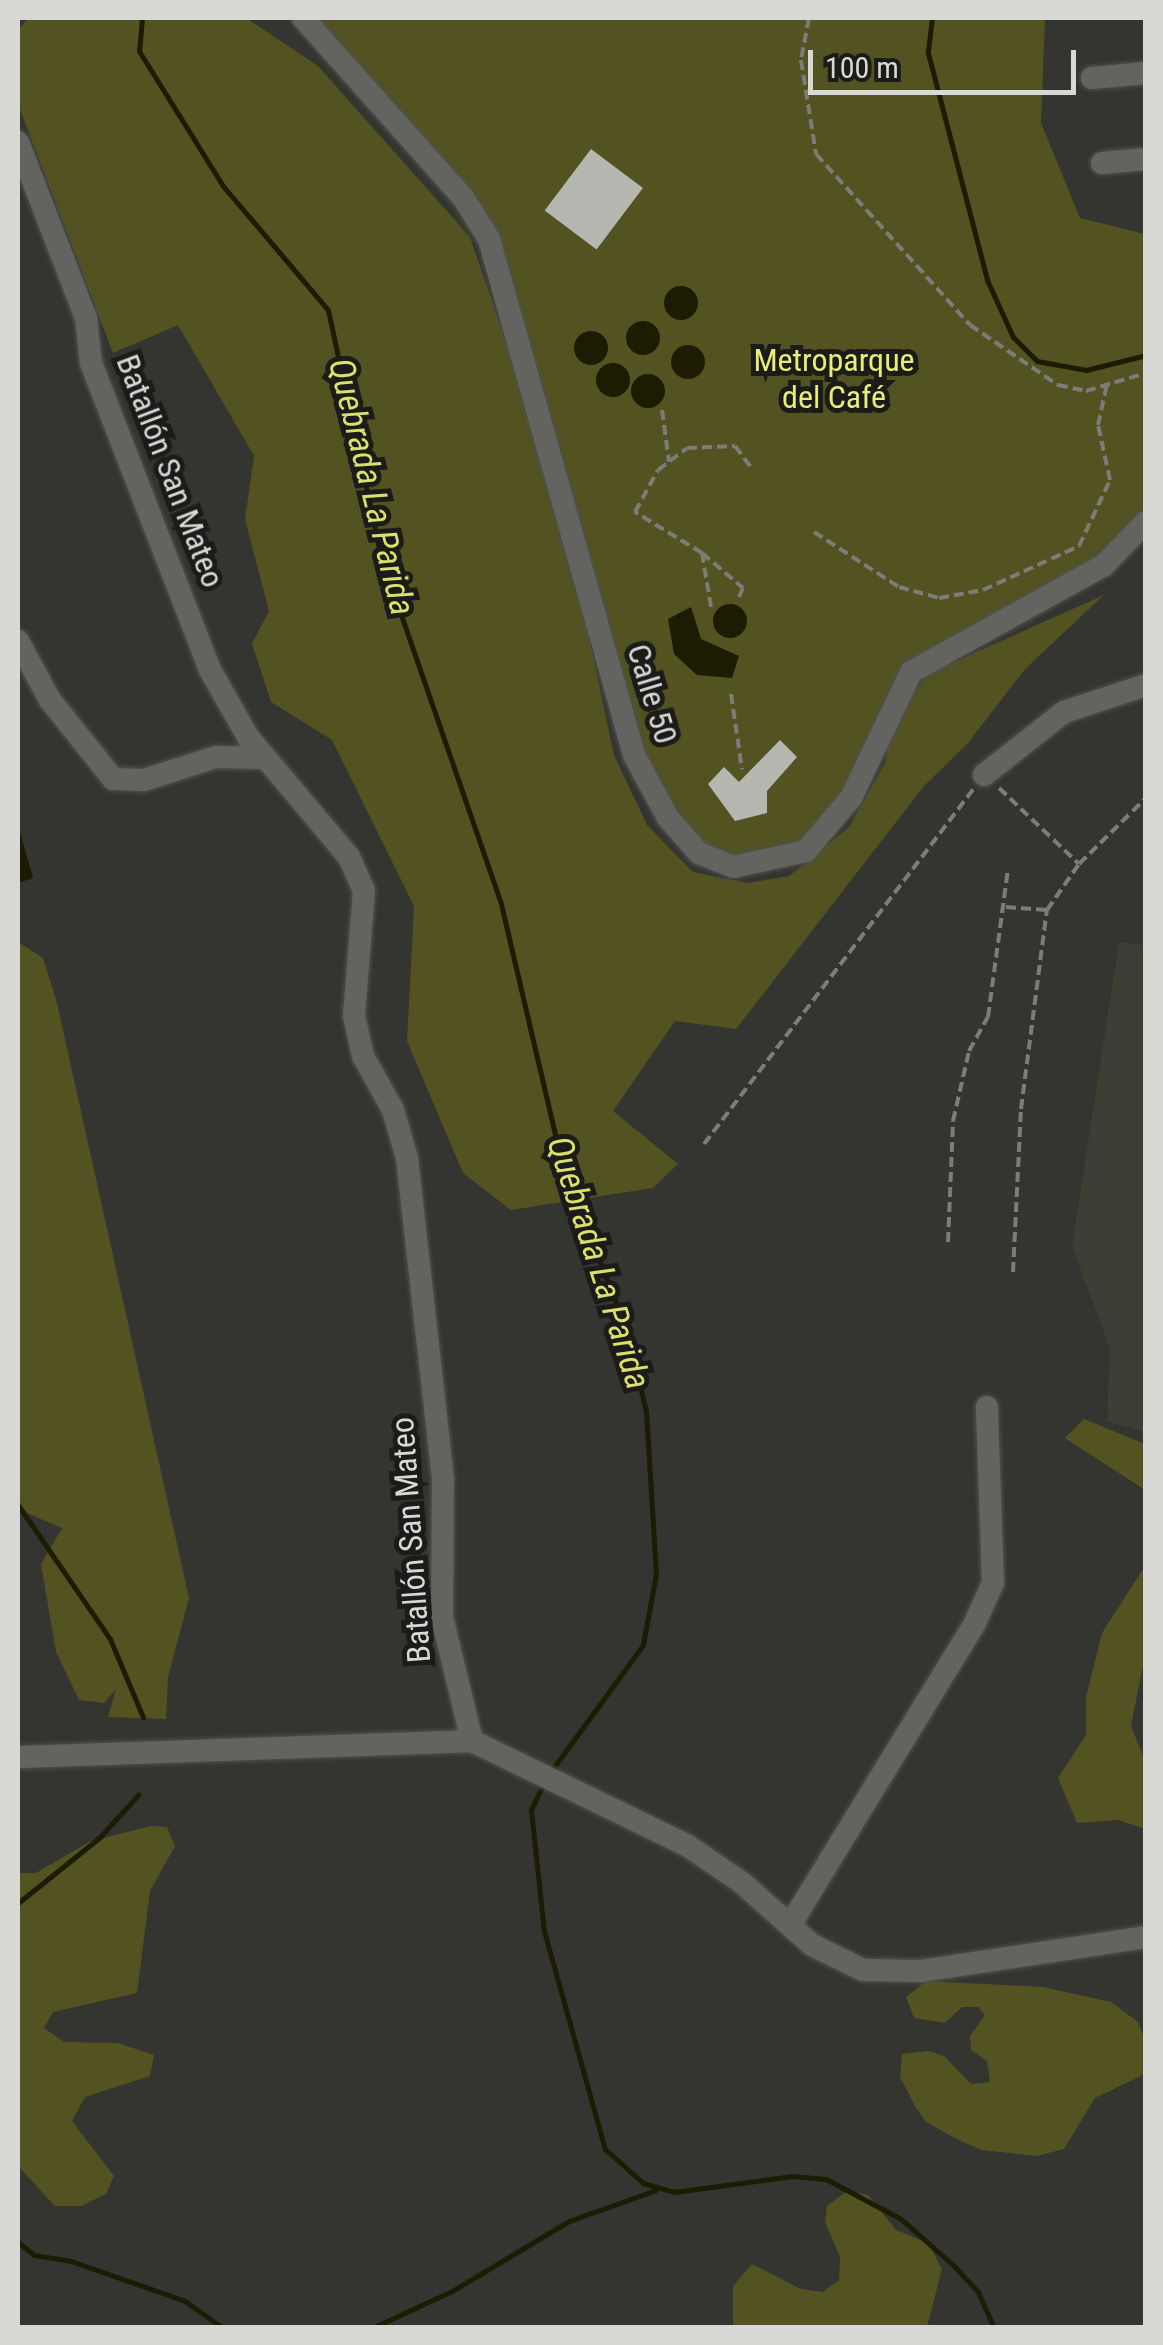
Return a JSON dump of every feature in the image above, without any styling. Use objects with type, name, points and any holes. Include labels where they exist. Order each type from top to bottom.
[{"type":"street","name":"Calle 50","points":[[303,18],[464,199],[489,238],[634,754],[668,818],[699,853],[733,866],[806,851],[851,798],[911,672],[1104,565],[1146,522]]},
{"type":"street","points":[[1092,78],[1146,74]]},
{"type":"street","name":"Batallón San Mateo","points":[[18,142],[86,318],[91,364],[209,668],[265,758],[349,856],[364,890],[354,1016],[363,1056],[393,1110],[407,1158],[443,1479],[442,1617],[472,1741]]},
{"type":"street","points":[[1102,164],[1146,160]]},
{"type":"street","points":[[18,642],[50,700],[113,779],[144,780],[216,758],[265,758]]},
{"type":"street","points":[[984,774],[1064,712],[1146,685]]},
{"type":"street","points":[[790,1925],[974,1625],[993,1584],[997,1551],[988,1407]]},
{"type":"street","points":[[18,1756],[472,1741],[688,1846],[836,1960],[882,1972],[1146,1937]]},
{"type":"path","points":[[809,18],[801,60],[816,154],[970,325],[1008,355],[1058,385],[1086,391],[1146,373]]},
{"type":"path","points":[[814,532],[900,587],[940,598],[983,590],[1079,546],[1110,480],[1098,425],[1107,384]]},
{"type":"path","points":[[662,410],[668,462]]},
{"type":"path","points":[[738,599],[743,588],[702,554],[636,512],[668,462],[687,448],[735,446],[751,467]]},
{"type":"path","points":[[702,554],[711,607]]},
{"type":"path","points":[[731,694],[742,769]]},
{"type":"path","points":[[704,1144],[984,774],[1079,864]]},
{"type":"path","points":[[1013,1272],[1022,1110],[1046,910],[1079,864],[1146,798]]},
{"type":"path","points":[[948,1242],[955,1109],[970,1052],[988,1017],[1008,868]]},
{"type":"path","points":[[1005,907],[1046,910]]},
{"type":"shaded area","points":[[681,286],[693,291],[698,303],[693,315],[681,320],[669,315],[664,303],[669,291]]},
{"type":"shaded area","points":[[643,321],[655,326],[660,338],[655,350],[643,355],[631,350],[626,338],[631,326]]},
{"type":"shaded area","points":[[591,331],[603,336],[608,348],[603,360],[591,365],[579,360],[574,348],[579,336]]},
{"type":"shaded area","points":[[688,345],[700,350],[705,362],[700,374],[688,379],[676,374],[671,362],[676,350]]},
{"type":"shaded area","points":[[613,363],[625,368],[630,380],[625,392],[613,397],[601,392],[596,380],[601,368]]},
{"type":"shaded area","points":[[648,374],[660,379],[665,391],[660,403],[648,408],[636,403],[631,391],[636,379]]},
{"type":"shaded area","points":[[730,604],[742,609],[747,621],[742,633],[730,638],[718,633],[713,621],[718,609]]},
{"type":"shaded area","points":[[691,607],[701,639],[739,656],[732,678],[697,675],[674,654],[668,619]]},
{"type":"shaded area","points":[[18,829],[33,878],[18,883]]},
{"type":"shaded area","points":[[1119,942],[1145,945],[1145,1432],[1107,1421],[1110,1348],[1072,1246]]},
{"type":"green space","points":[[28,18],[246,18],[318,66],[470,237],[519,379],[585,618],[614,755],[647,825],[693,872],[748,883],[789,876],[849,827],[885,763],[891,726],[927,674],[1104,595],[1025,669],[968,743],[924,786],[736,1029],[675,1021],[613,1111],[678,1164],[653,1188],[511,1210],[463,1173],[407,1041],[414,906],[332,740],[271,702],[252,644],[269,611],[245,519],[254,456],[178,325],[113,353],[18,104],[18,30]]},
{"type":"green space","name":"Metroparque del Café","points":[[303,18],[1045,18],[1041,123],[1080,218],[1145,234],[1145,522],[1104,565],[911,672],[851,798],[781,861],[699,853],[634,754],[489,239]]},
{"type":"green space","points":[[18,942],[43,958],[57,1003],[189,1598],[168,1677],[166,1719],[108,1717],[116,1689],[104,1703],[79,1700],[56,1652],[41,1564],[62,1528],[18,1509]]},
{"type":"green space","points":[[1084,1419],[1145,1444],[1145,1490],[1065,1438]]},
{"type":"green space","points":[[1145,1566],[1145,1655],[1131,1726],[1145,1761],[1145,1829],[1118,1820],[1077,1823],[1058,1778],[1086,1735],[1086,1697],[1102,1633]]},
{"type":"green space","points":[[150,1826],[167,1827],[175,1846],[150,1891],[137,1993],[53,2012],[44,2028],[64,2042],[118,2043],[154,2055],[150,2076],[85,2097],[72,2121],[114,2176],[106,2194],[81,2206],[55,2206],[18,2166],[18,1873],[36,1873],[89,1842]]},
{"type":"green space","points":[[926,1981],[1043,1987],[1111,2002],[1138,2022],[1145,2040],[1143,2075],[1095,2098],[1064,2149],[1037,2156],[982,2150],[956,2139],[925,2121],[915,2106],[900,2077],[902,2054],[928,2051],[944,2056],[971,2084],[990,2082],[987,2061],[971,2050],[970,2036],[985,2015],[978,2007],[962,2007],[945,2023],[914,2018],[906,1997]]},
{"type":"green space","points":[[847,2191],[868,2195],[896,2230],[928,2243],[942,2269],[927,2327],[733,2327],[733,2286],[752,2264],[801,2289],[823,2292],[839,2280],[840,2257],[825,2222],[827,2206]]},
{"type":"building","points":[[591,149],[643,188],[597,250],[545,210]]},
{"type":"building","points":[[780,740],[797,757],[767,791],[767,813],[735,821],[708,784],[724,767],[739,782]]},
{"type":"waterway","name":"Quebrada La Parida","points":[[142,18],[139,51],[223,186],[328,310],[381,557],[501,904],[562,1165],[626,1328],[646,1411],[656,1574],[643,1645],[549,1774]]},
{"type":"waterway","points":[[932,18],[928,53],[987,280],[1013,337],[1037,361],[1086,370],[1146,355]]},
{"type":"waterway","points":[[18,1505],[110,1639],[143,1717]]},
{"type":"waterway","name":"Quebrada La Parida","points":[[544,1783],[531,1810],[544,1931],[605,2149],[643,2183],[674,2192],[792,2176],[826,2179],[901,2219],[953,2265],[978,2292],[994,2328]]},
{"type":"waterway","points":[[18,1903],[100,1837],[138,1795]]},
{"type":"waterway","points":[[372,2328],[452,2291],[569,2221],[656,2190]]},
{"type":"waterway","points":[[18,2242],[34,2255],[71,2261],[185,2301],[223,2328]]}]
